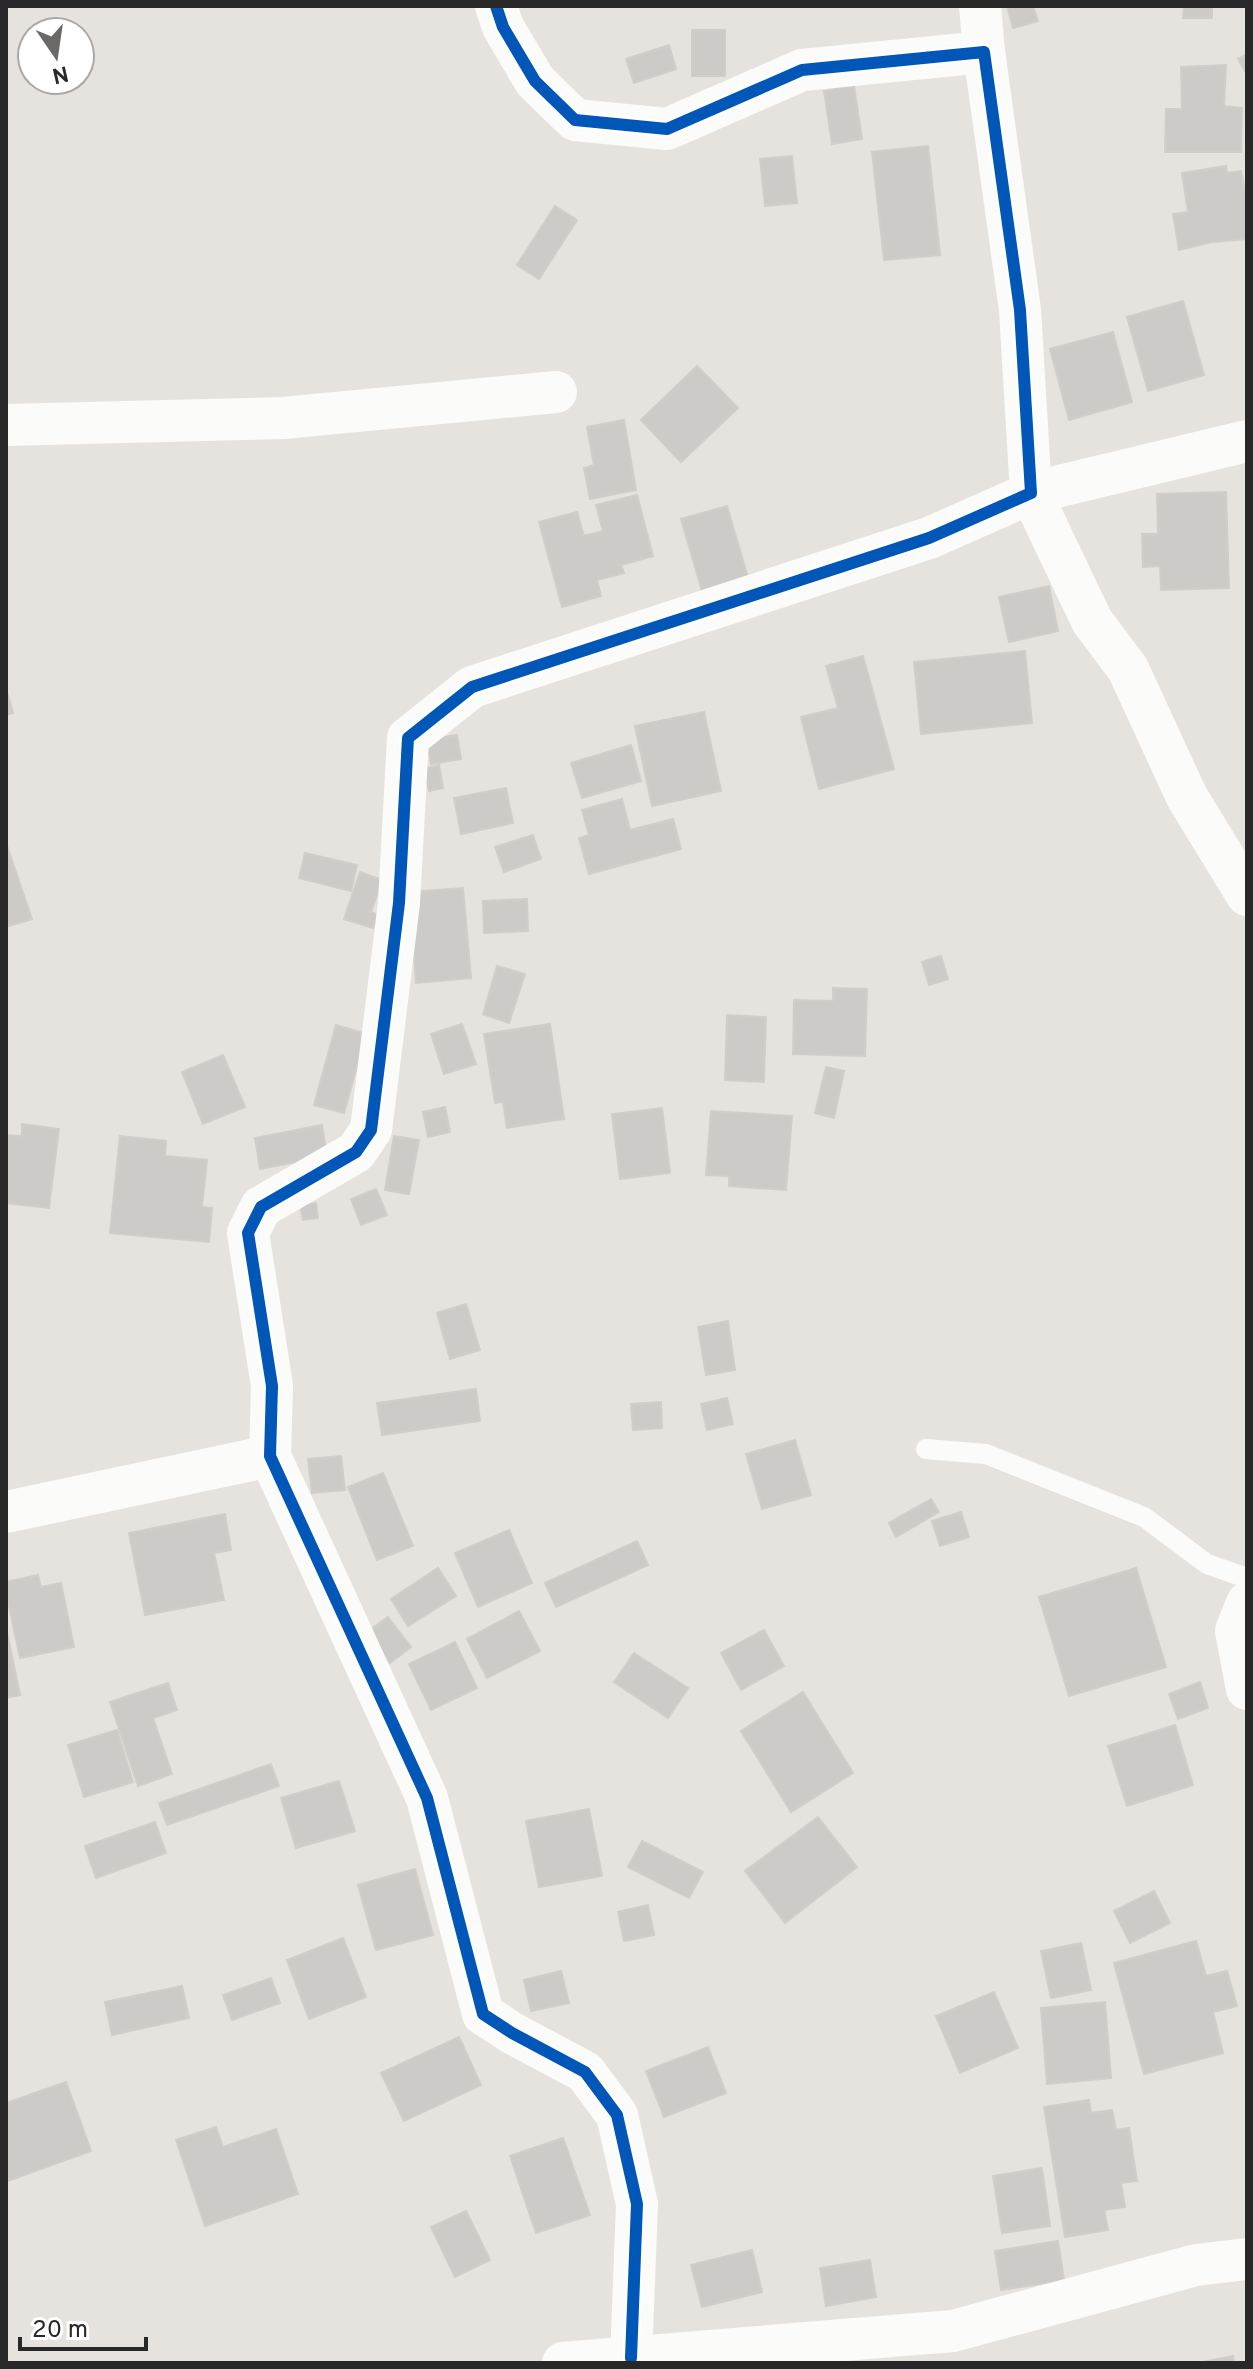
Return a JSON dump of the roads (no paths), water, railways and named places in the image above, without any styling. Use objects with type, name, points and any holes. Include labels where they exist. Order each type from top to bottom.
[{"type":"street","points":[[496,6],[503,27],[535,81],[575,120],[667,129],[802,70],[984,52]]},
{"type":"street","points":[[980,6],[1020,310],[1031,493],[1092,621],[1128,669],[1187,797],[1247,895]]},
{"type":"street","points":[[6,425],[283,418],[556,392]]},
{"type":"street","points":[[631,2358],[637,2204],[617,2115],[585,2072],[483,2014],[427,1798],[270,1456],[272,1386],[248,1233],[261,1207],[356,1152],[371,1130],[399,903],[408,738],[472,687],[929,538],[1031,493],[1247,441]]},
{"type":"street","points":[[6,1512],[270,1456]]},
{"type":"street","points":[[1247,1603],[1236,1631],[1247,1689]]},
{"type":"street","points":[[563,2363],[953,2331],[1196,2265],[1247,2259]]},
{"type":"lane","points":[[926,1449],[986,1454],[1144,1517],[1207,1564],[1247,1578]]}]
